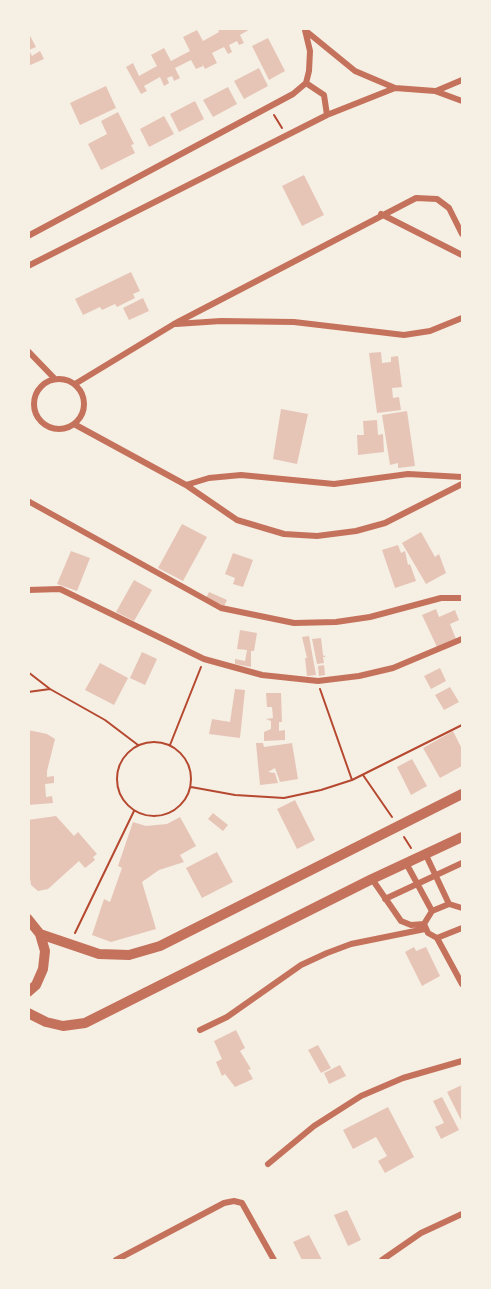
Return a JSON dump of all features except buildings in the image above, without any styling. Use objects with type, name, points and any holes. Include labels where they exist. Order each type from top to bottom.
[{"type":"street","points":[[28,236],[270,108],[306,84],[310,51],[304,29]]},
{"type":"street","points":[[304,29],[355,71],[394,88],[435,91],[462,101]]},
{"type":"street","points":[[435,91],[462,80]]},
{"type":"street","points":[[306,84],[324,95],[327,115]]},
{"type":"street","points":[[28,266],[327,115],[394,88]]},
{"type":"street","points":[[75,384],[174,324],[381,214],[416,198],[437,199],[449,208],[462,234]]},
{"type":"street","points":[[381,214],[462,255]]},
{"type":"street","points":[[174,324],[221,321],[294,322],[404,335],[430,331],[462,318]]},
{"type":"street","points":[[28,351],[55,379]]},
{"type":"street","points":[[55,379],[63,379],[75,384],[84,400],[82,413],[74,424],[62,429],[42,422],[35,411],[35,397],[40,387],[55,379]]},
{"type":"street","points":[[28,390],[35,397]]},
{"type":"street","points":[[74,424],[186,485],[237,520],[284,534],[317,536],[356,531],[385,524],[462,484]]},
{"type":"street","points":[[186,485],[209,477],[242,475],[334,484],[408,474],[462,477]]},
{"type":"street","points":[[28,501],[221,608],[294,623],[336,622],[370,617],[441,598],[462,598]]},
{"type":"street","points":[[28,590],[60,589],[204,659],[262,675],[318,681],[359,676],[393,668],[462,639]]},
{"type":"street","points":[[40,934],[99,954],[129,955],[160,946],[462,794]]},
{"type":"street","points":[[28,1013],[46,1022],[63,1026],[85,1023],[372,879],[462,837]]},
{"type":"street","points":[[425,853],[448,904]]},
{"type":"street","points":[[406,863],[432,911]]},
{"type":"street","points":[[385,899],[462,863]]},
{"type":"street","points":[[372,879],[401,921],[411,925],[425,926],[437,938],[462,984]]},
{"type":"street","points":[[425,926],[432,911],[448,904],[462,908]]},
{"type":"street","points":[[28,919],[40,934],[45,951],[43,969],[36,985],[28,992]]},
{"type":"street","points":[[200,1030],[227,1017],[301,965],[327,952],[425,926]]},
{"type":"street","points":[[437,938],[462,928]]},
{"type":"street","points":[[268,1164],[314,1126],[361,1096],[403,1078],[462,1061]]},
{"type":"street","points":[[116,1260],[224,1203],[234,1201],[242,1203],[274,1260]]},
{"type":"street","points":[[382,1260],[421,1233],[462,1214]]},
{"type":"path","points":[[270,108],[286,136]]},
{"type":"path","points":[[170,745],[204,659]]},
{"type":"path","points":[[28,672],[50,689],[105,720],[138,745]]},
{"type":"path","points":[[318,681],[352,780]]},
{"type":"path","points":[[28,692],[50,689]]},
{"type":"path","points":[[191,787],[236,795],[284,798],[352,780],[462,725]]},
{"type":"path","points":[[154,741],[170,745],[183,755],[191,770],[191,787],[183,803],[169,814],[151,817],[134,811],[120,797],[116,777],[123,758],[138,745],[154,741]]},
{"type":"path","points":[[70,945],[134,811]]}]
